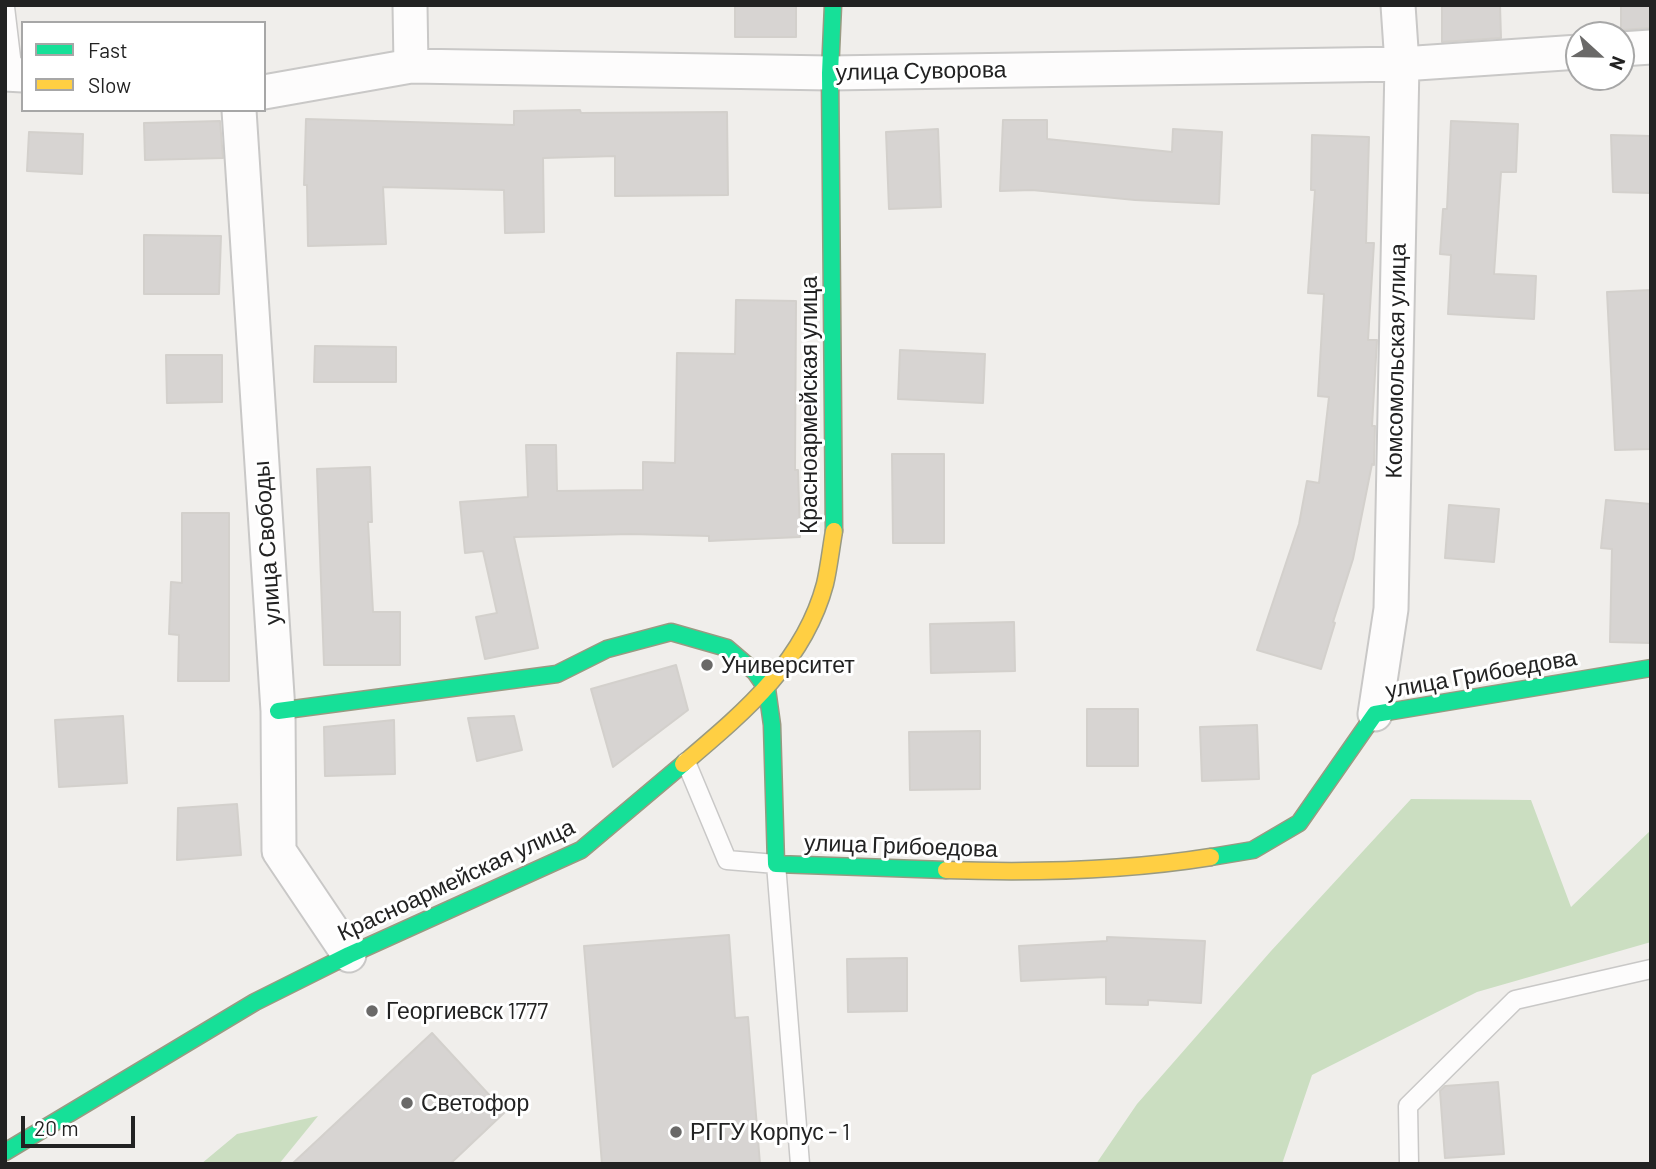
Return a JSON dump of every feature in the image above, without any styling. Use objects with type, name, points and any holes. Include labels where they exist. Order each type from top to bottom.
[{"type":"street","points":[[410,5],[411,66]]},
{"type":"street","name":"Красноармейская улица","points":[[5,1152],[255,1002],[349,955],[581,850],[686,762],[767,689],[796,649],[815,613],[825,583],[835,523],[830,73],[833,5]]},
{"type":"street","name":"Комсомольская улица","points":[[1376,714],[1391,609],[1402,64],[1398,5]]},
{"type":"street","name":"улица Суворова","points":[[266,92],[411,66],[830,73],[1402,64],[1565,53]]},
{"type":"street","name":"улица Свободы","points":[[239,112],[278,711],[279,851],[349,955]]},
{"type":"street","points":[[278,711],[556,674],[607,649],[671,632],[727,648],[755,672],[767,689]]},
{"type":"street","name":"улица Грибоедова","points":[[767,689],[772,725],[776,864],[1016,872],[1161,865],[1253,850],[1299,822],[1376,714],[1651,668]]},
{"type":"lane","points":[[5,7],[14,74]]},
{"type":"lane","points":[[686,762],[727,860],[776,864],[800,1164]]},
{"type":"lane","points":[[1409,1164],[1408,1106],[1515,1000],[1651,969]]},
{"type":"green space","points":[[1411,799],[1531,800],[1571,907],[1651,830],[1651,942],[1477,992],[1312,1075],[1282,1164],[1096,1164],[1137,1104],[1271,951]]},
{"type":"green space","points":[[318,1116],[279,1164],[201,1164],[237,1134]]},
{"type":"building","points":[[735,5],[796,5],[796,37],[735,37]]},
{"type":"building","points":[[1442,5],[1500,5],[1501,38],[1442,42]]},
{"type":"building","points":[[1621,5],[1651,5],[1651,28],[1635,29],[1635,21],[1621,21]]},
{"type":"building","points":[[580,110],[581,113],[727,112],[728,195],[615,196],[615,156],[543,158],[544,232],[505,233],[504,190],[383,187],[386,244],[308,246],[307,185],[304,185],[306,119],[514,125],[514,111]]},
{"type":"building","points":[[1003,120],[1047,120],[1047,139],[1172,152],[1173,129],[1222,132],[1219,204],[1135,200],[1032,190],[1000,191]]},
{"type":"building","points":[[220,121],[223,158],[145,160],[144,123]]},
{"type":"building","points":[[1451,121],[1518,124],[1516,172],[1501,172],[1494,274],[1536,276],[1534,319],[1448,314],[1451,255],[1440,254],[1443,209],[1447,209]]},
{"type":"building","points":[[938,129],[941,207],[889,209],[886,132]]},
{"type":"building","points":[[29,132],[83,134],[82,174],[27,171]]},
{"type":"building","points":[[1312,135],[1369,137],[1366,243],[1374,243],[1368,340],[1377,340],[1372,426],[1375,426],[1374,465],[1372,464],[1353,559],[1321,669],[1257,650],[1299,524],[1307,481],[1319,483],[1329,397],[1318,396],[1324,294],[1308,293],[1315,190],[1311,190]]},
{"type":"building","points":[[1611,135],[1651,136],[1651,193],[1613,192]]},
{"type":"building","points":[[144,235],[221,236],[219,294],[144,294]]},
{"type":"building","points":[[1651,290],[1651,449],[1615,450],[1607,292]]},
{"type":"building","points":[[736,300],[796,301],[795,470],[798,470],[800,537],[709,541],[709,536],[630,534],[514,537],[538,648],[485,659],[476,617],[497,613],[483,551],[465,553],[460,502],[528,497],[526,445],[556,445],[557,491],[643,490],[643,462],[675,463],[677,353],[735,354]]},
{"type":"building","points":[[315,346],[396,347],[396,382],[314,382]]},
{"type":"building","points":[[900,350],[985,354],[983,403],[898,399]]},
{"type":"building","points":[[166,355],[222,355],[222,402],[167,403]]},
{"type":"building","points":[[892,454],[944,454],[944,543],[893,543]]},
{"type":"building","points":[[370,467],[372,522],[368,522],[373,612],[400,612],[400,665],[324,665],[317,469]]},
{"type":"building","points":[[1606,500],[1651,504],[1651,643],[1610,642],[1612,549],[1601,548]]},
{"type":"building","points":[[1449,505],[1499,509],[1494,562],[1445,558]]},
{"type":"building","points":[[182,513],[229,513],[229,681],[178,681],[179,635],[169,634],[171,582],[182,583]]},
{"type":"building","points":[[1014,622],[1015,671],[931,673],[930,624]]},
{"type":"building","points":[[676,665],[688,710],[613,767],[591,689]]},
{"type":"building","points":[[1087,709],[1138,709],[1138,766],[1087,766]]},
{"type":"building","points":[[123,716],[127,783],[59,787],[55,720]]},
{"type":"building","points":[[514,716],[522,750],[477,761],[468,718]]},
{"type":"building","points":[[394,720],[395,774],[325,776],[324,727]]},
{"type":"building","points":[[1257,725],[1259,779],[1202,781],[1200,727]]},
{"type":"building","points":[[980,731],[980,789],[910,790],[909,732]]},
{"type":"building","points":[[237,804],[241,855],[177,860],[178,808]]},
{"type":"building","points":[[729,935],[735,1018],[748,1017],[760,1164],[602,1164],[584,946]]},
{"type":"building","points":[[1107,937],[1205,941],[1201,1003],[1148,1000],[1148,1005],[1106,1004],[1106,977],[1021,981],[1019,946],[1107,941]]},
{"type":"building","points":[[907,958],[907,1011],[848,1012],[847,959]]},
{"type":"building","points":[[432,1033],[505,1112],[450,1164],[292,1164]]},
{"type":"building","points":[[1498,1082],[1504,1154],[1445,1158],[1440,1091],[1445,1086]]},
{"type":"traffic: fast","points":[[833,5],[830,73],[834,531]]},
{"type":"traffic: fast","points":[[278,711],[557,674],[607,649],[671,632],[727,648],[755,672],[767,689],[772,725],[776,864],[946,870]]},
{"type":"traffic: fast","points":[[1211,857],[1253,850],[1299,823],[1375,714],[1651,668]]},
{"type":"traffic: fast","points":[[5,1152],[255,1002],[349,955],[581,850],[683,764]]},
{"type":"traffic: slow","points":[[683,764],[749,705],[787,662],[815,612],[825,584],[834,531]]},
{"type":"traffic: slow","points":[[946,870],[1079,870],[1211,857]]},
{"type":"place","name":"Университет","points":[[707,665]]},
{"type":"place","name":"Георгиевск 1777","points":[[372,1011]]},
{"type":"place","name":"Светофор","points":[[407,1103]]},
{"type":"place","name":"РГГУ Корпус - 1","points":[[676,1132]]}]
